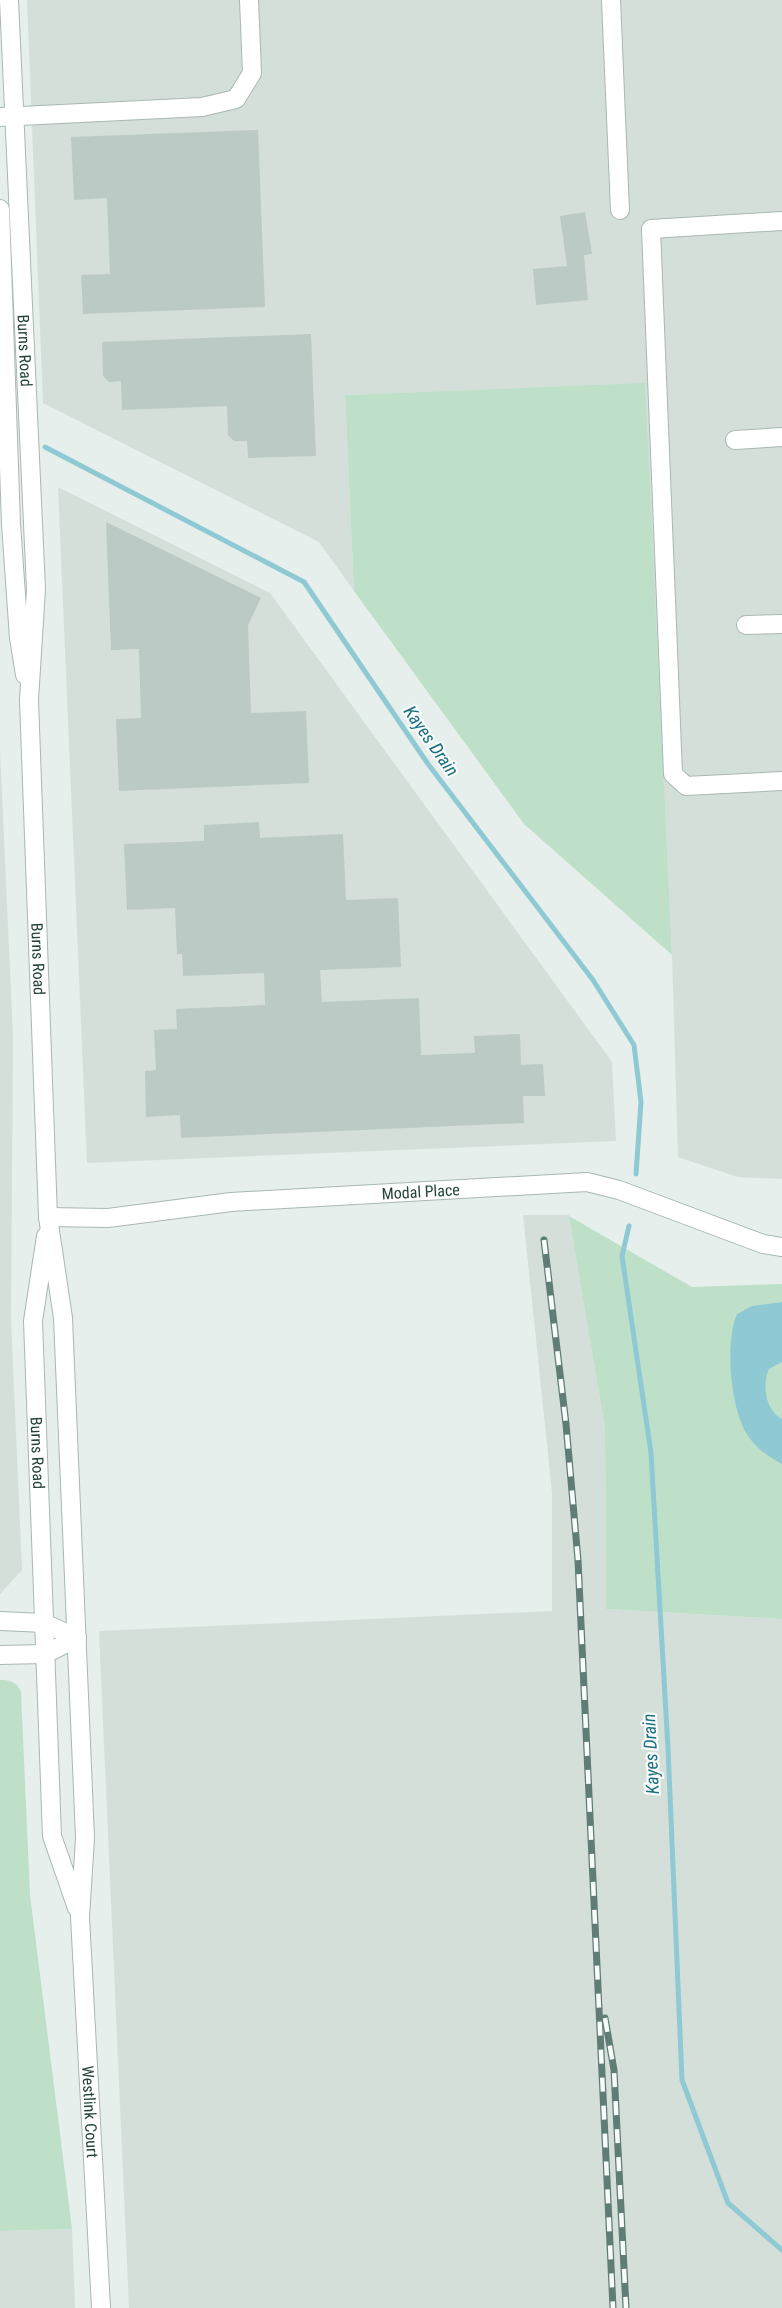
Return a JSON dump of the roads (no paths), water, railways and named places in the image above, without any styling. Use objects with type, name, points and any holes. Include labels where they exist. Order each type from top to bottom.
[{"type":"street","name":"Burns Road","points":[[9,0],[8,117],[33,523],[35,640],[30,700],[48,1217],[63,1318],[77,1638]]},
{"type":"street","points":[[8,117],[202,107],[236,99],[252,73],[249,0]]},
{"type":"street","points":[[611,0],[620,210]]},
{"type":"street","name":"Burns Road","points":[[0,209],[6,524],[19,638],[30,700]]},
{"type":"street","points":[[782,221],[651,229],[673,774],[686,786],[782,782]]},
{"type":"street","points":[[735,440],[782,437]]},
{"type":"street","points":[[6,524],[33,523]]},
{"type":"street","points":[[746,626],[782,624]]},
{"type":"street","name":"Modal Place","points":[[48,1217],[108,1218],[263,1199],[587,1182],[619,1190],[764,1244],[782,1247]]},
{"type":"street","name":"Burns Road","points":[[45,1654],[33,1321],[48,1217]]},
{"type":"street","points":[[0,1621],[44,1623],[77,1638]]},
{"type":"street","points":[[0,1655],[45,1654],[77,1638]]},
{"type":"street","name":"Westlink Court","points":[[77,1638],[85,1838],[80,1917],[102,2308]]},
{"type":"street","name":"Westlink Court","points":[[45,1654],[51,1836],[80,1917]]},
{"type":"water","points":[[782,1302],[782,1362],[769,1369],[766,1397],[772,1410],[782,1419],[782,1464],[761,1450],[745,1431],[733,1389],[730,1356],[733,1326],[737,1314],[752,1306]]},
{"type":"waterway","name":"Kayes Drain","points":[[45,447],[304,582],[428,764],[593,980],[634,1045],[641,1102],[636,1174]]},
{"type":"waterway","name":"Kayes Drain","points":[[629,1226],[622,1256],[651,1453],[668,1748],[682,2080],[728,2203],[782,2250]]},
{"type":"railway","points":[[544,1240],[566,1424],[578,1560],[613,2308]]},
{"type":"railway","points":[[605,2018],[614,2070],[626,2308]]}]
